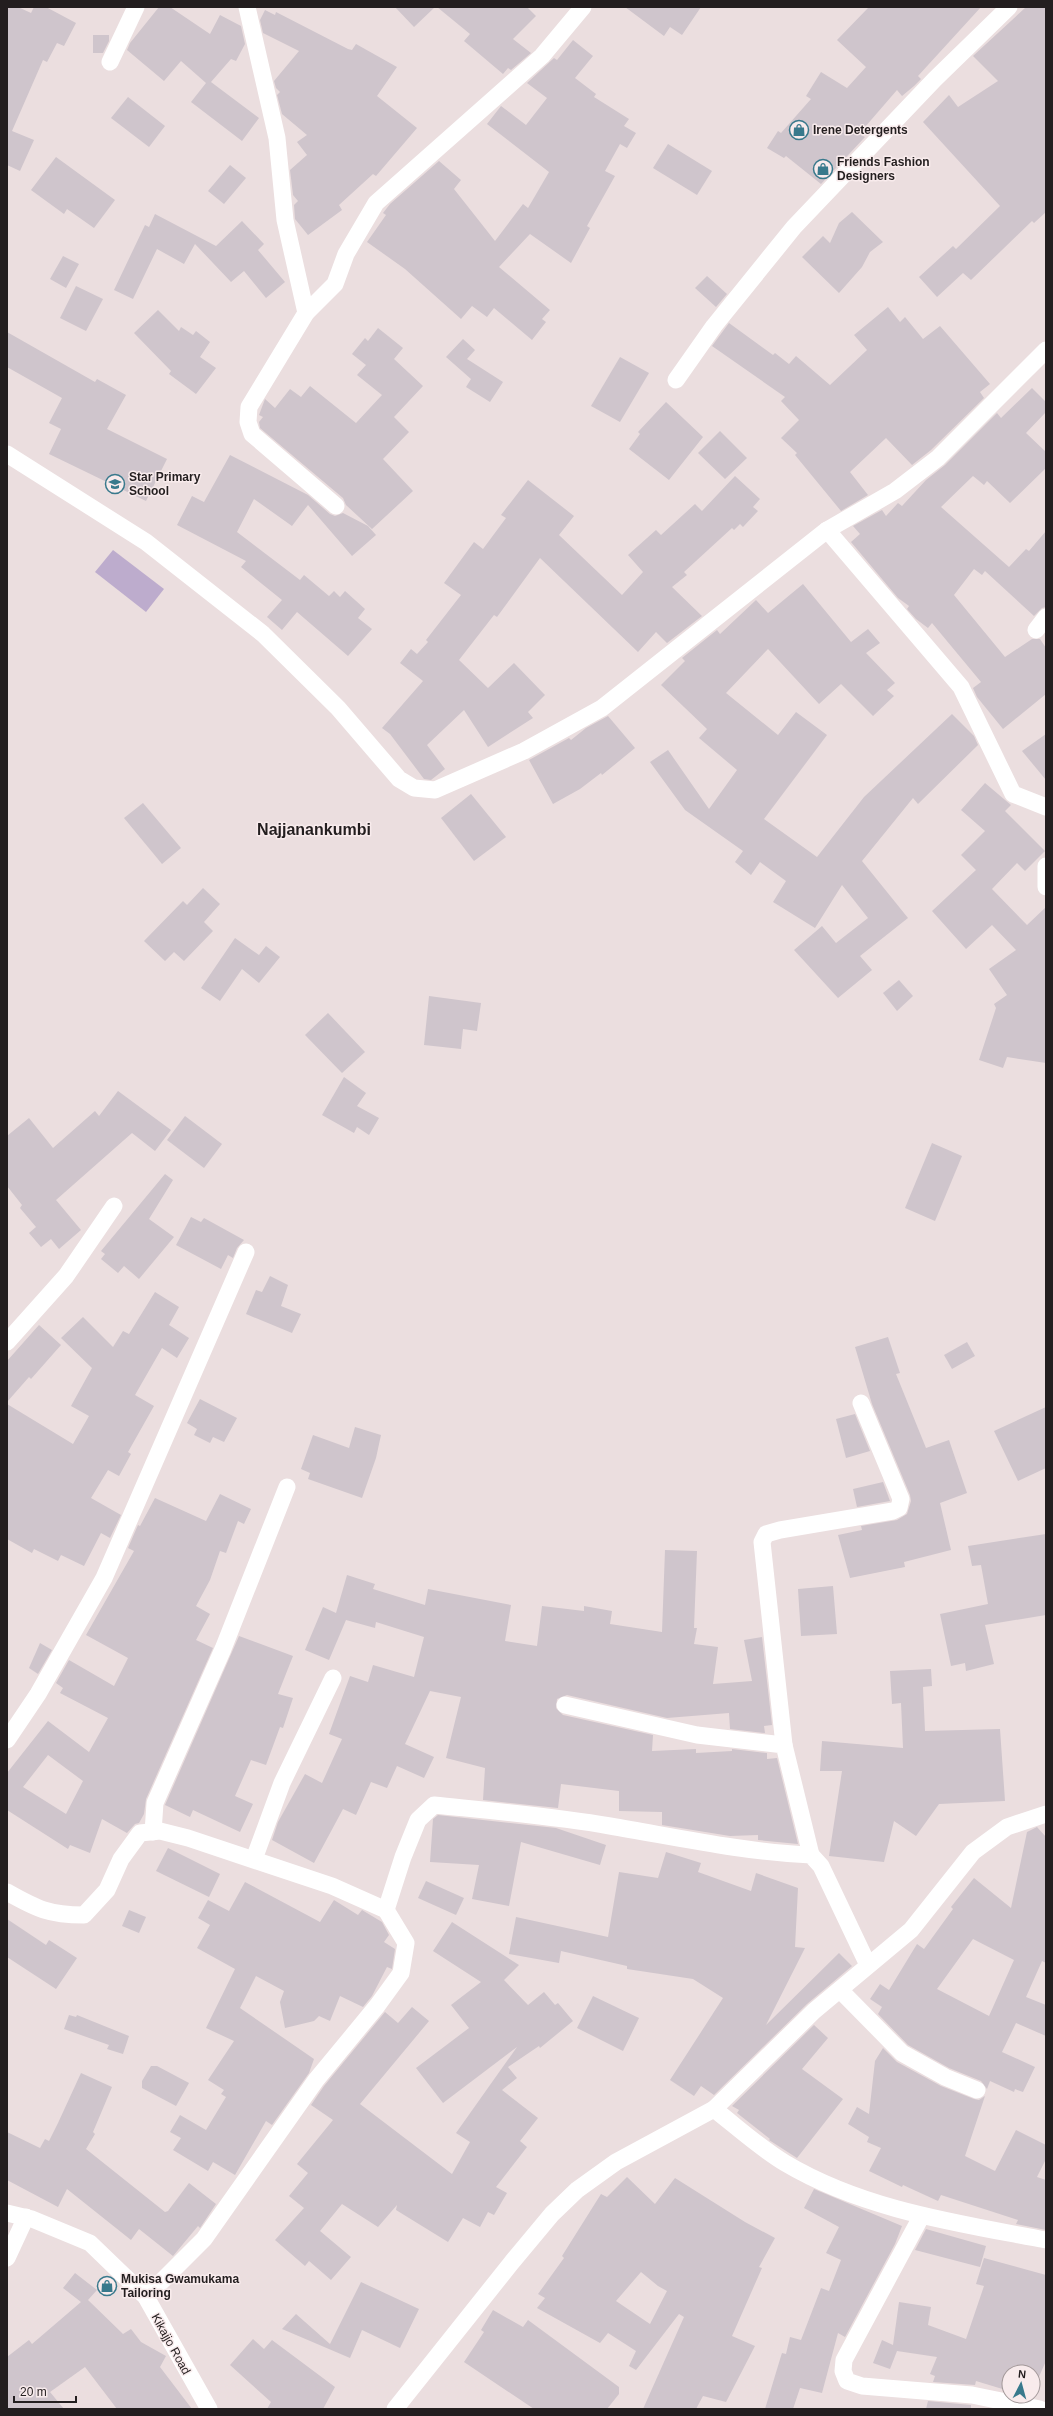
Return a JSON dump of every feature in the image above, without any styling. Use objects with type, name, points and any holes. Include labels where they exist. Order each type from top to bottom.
[{"type":"street","points":[[110,62],[136,7]]},
{"type":"street","points":[[247,7],[277,138],[285,220],[306,314]]},
{"type":"street","points":[[336,506],[252,434],[248,428],[250,407],[306,314],[335,284],[346,254],[376,203],[542,56],[583,7]]},
{"type":"street","points":[[676,380],[714,326],[794,227],[935,79],[1009,7]]},
{"type":"street","points":[[7,454],[146,542],[263,634],[338,708],[399,779],[414,788],[435,790],[524,751],[602,708],[827,530],[895,491],[938,458],[1046,350]]},
{"type":"street","points":[[827,530],[961,687],[1013,794],[1046,807]]},
{"type":"street","points":[[1046,866],[1046,887]]},
{"type":"street","points":[[7,1342],[66,1276],[114,1206]]},
{"type":"street","points":[[7,1740],[38,1694],[104,1578],[246,1252]]},
{"type":"street","points":[[862,1403],[900,1499],[899,1508],[893,1511],[780,1530],[766,1534],[762,1542],[784,1745],[811,1855],[821,1866],[868,1965]]},
{"type":"street","points":[[153,1832],[155,1803],[223,1649],[287,1487]]},
{"type":"street","points":[[254,1859],[282,1783],[333,1678]]},
{"type":"street","points":[[565,1705],[697,1736],[784,1745]]},
{"type":"street","points":[[386,1910],[403,1857],[418,1820],[434,1805],[608,1825],[745,1848],[811,1855]]},
{"type":"street","points":[[395,2409],[517,2256],[552,2214],[577,2190],[616,2162],[714,2109],[814,2011],[911,1930],[973,1852],[1007,1827],[1046,1814]]},
{"type":"street","points":[[7,1892],[37,1909],[59,1915],[84,1915],[107,1890],[121,1859],[140,1833],[160,1831],[188,1838],[254,1859],[332,1886],[386,1910],[406,1944],[401,1973],[316,2080],[204,2239],[146,2298]]},
{"type":"street","points":[[840,1990],[902,2053],[945,2077],[977,2090]]},
{"type":"street","points":[[714,2109],[784,2162],[845,2193],[921,2217],[1046,2240]]},
{"type":"street","name":"Kikajjo Road","points":[[7,2213],[26,2217],[90,2242],[146,2298],[209,2409]]},
{"type":"street","points":[[7,2258],[26,2217]]},
{"type":"street","points":[[921,2217],[844,2360],[843,2371],[847,2381],[862,2386],[972,2395],[1040,2409]]},
{"type":"shaded area","points":[[113,550],[164,589],[146,612],[95,572]]},
{"type":"building","points":[[7,7],[18,7],[31,13],[34,7],[46,7],[76,23],[64,46],[57,43],[47,62],[43,60],[12,131],[34,140],[20,171],[7,165]]},
{"type":"building","points":[[159,7],[170,7],[210,34],[220,15],[241,26],[245,44],[236,61],[231,59],[211,82],[259,118],[242,141],[191,102],[206,83],[181,61],[164,81],[127,50],[130,43]]},
{"type":"building","points":[[395,7],[435,7],[414,27]]},
{"type":"building","points":[[437,7],[527,7],[536,16],[513,39],[531,53],[511,70],[508,68],[503,74],[464,41],[470,34]]},
{"type":"building","points":[[625,7],[701,7],[682,35],[670,27],[664,36]]},
{"type":"building","points":[[869,7],[981,7],[918,76],[921,79],[914,86],[902,96],[897,90],[865,127],[867,128],[861,135],[865,137],[821,184],[786,156],[784,158],[767,148],[778,131],[781,133],[811,99],[806,96],[821,72],[847,88],[866,67],[837,40]]},
{"type":"building","points":[[1026,7],[1046,7],[1046,212],[1034,223],[1032,221],[971,280],[963,273],[937,297],[919,277],[953,246],[956,249],[1000,206],[923,122],[949,95],[958,107],[998,81],[973,56]]},
{"type":"building","points":[[265,10],[275,15],[276,12],[348,49],[352,50],[356,44],[397,67],[377,96],[417,128],[376,176],[373,174],[339,205],[342,210],[308,235],[295,219],[294,205],[298,201],[293,195],[290,170],[307,155],[297,142],[307,135],[282,114],[277,95],[280,92],[276,88],[274,81],[299,51],[263,33],[260,20]]},
{"type":"building","points":[[93,35],[109,35],[109,41],[103,53],[93,53]]},
{"type":"building","points":[[573,40],[593,56],[575,78],[596,94],[594,97],[629,119],[624,126],[636,133],[627,148],[620,144],[605,171],[615,176],[587,226],[590,228],[571,263],[530,234],[499,267],[550,310],[542,319],[546,322],[532,340],[494,308],[487,317],[472,306],[461,319],[405,269],[367,242],[386,215],[383,213],[390,204],[439,161],[461,180],[454,189],[495,241],[523,204],[528,208],[549,172],[487,124],[501,106],[526,125],[547,98],[527,83],[554,58],[557,60]]},
{"type":"building","points":[[128,97],[165,126],[149,147],[111,118]]},
{"type":"building","points":[[668,144],[712,171],[697,195],[653,168]]},
{"type":"building","points":[[56,157],[115,200],[94,228],[67,209],[64,214],[31,190]]},
{"type":"building","points":[[230,165],[246,178],[224,204],[208,191]]},
{"type":"building","points":[[852,212],[883,242],[870,252],[862,267],[839,293],[802,257],[823,236],[830,243],[839,223]]},
{"type":"building","points":[[155,214],[216,246],[242,221],[264,244],[258,250],[285,282],[266,298],[244,271],[231,282],[195,244],[184,264],[157,249],[133,299],[114,290],[145,225],[149,227]]},
{"type":"building","points":[[63,256],[79,264],[66,288],[50,279]]},
{"type":"building","points":[[707,276],[727,294],[716,307],[695,288]]},
{"type":"building","points":[[76,286],[103,299],[86,331],[60,318]]},
{"type":"building","points":[[888,307],[900,322],[905,317],[923,339],[940,326],[990,384],[980,392],[984,398],[931,450],[912,465],[886,438],[850,472],[868,495],[841,511],[795,455],[797,453],[781,438],[799,420],[781,401],[785,397],[712,346],[729,323],[773,355],[775,353],[789,364],[796,356],[830,385],[867,350],[854,335]]},
{"type":"building","points":[[158,310],[179,331],[181,327],[193,335],[196,331],[210,342],[200,357],[216,368],[196,394],[169,374],[171,371],[134,333]]},
{"type":"building","points":[[378,328],[403,348],[394,359],[423,386],[394,417],[409,432],[383,459],[413,491],[372,529],[346,505],[343,498],[260,428],[259,422],[263,417],[259,415],[265,399],[275,408],[290,389],[301,397],[310,386],[356,423],[382,395],[357,375],[366,365],[352,354],[365,338],[368,341]]},
{"type":"building","points":[[7,332],[95,382],[97,379],[126,395],[107,429],[167,459],[146,501],[49,454],[61,429],[49,423],[62,398],[7,367]]},
{"type":"building","points":[[463,339],[475,350],[467,359],[503,382],[490,402],[466,387],[471,379],[446,357]]},
{"type":"building","points":[[620,357],[649,373],[620,422],[591,406]]},
{"type":"building","points":[[1032,388],[1046,402],[1046,412],[1026,433],[1046,452],[1046,468],[1010,503],[987,481],[984,485],[973,476],[941,507],[1009,567],[1026,549],[1029,551],[1046,531],[1046,607],[1042,608],[1034,616],[985,571],[982,575],[974,569],[954,595],[1005,657],[1032,639],[1040,639],[1046,648],[1046,694],[1003,729],[977,697],[973,688],[981,682],[932,623],[928,628],[916,619],[907,609],[909,606],[898,598],[851,542],[860,534],[853,526],[882,510],[886,516],[898,503],[902,506],[926,480],[945,465],[997,413],[1001,418]]},
{"type":"building","points":[[666,402],[703,437],[669,480],[629,449],[640,434],[638,432]]},
{"type":"building","points":[[720,431],[747,458],[725,479],[698,453]]},
{"type":"building","points":[[230,455],[308,495],[330,514],[335,516],[343,513],[368,526],[376,535],[352,556],[308,505],[292,526],[254,499],[237,532],[300,580],[304,575],[329,596],[334,591],[340,597],[345,591],[365,609],[358,618],[372,629],[348,656],[297,612],[282,630],[267,617],[282,600],[241,567],[246,561],[177,525],[192,496],[204,502]]},
{"type":"building","points":[[735,476],[760,499],[753,507],[758,511],[743,527],[740,524],[734,530],[732,528],[684,572],[687,575],[672,587],[702,616],[667,643],[656,632],[638,652],[540,558],[497,617],[494,615],[459,660],[488,688],[514,663],[545,695],[528,712],[533,718],[488,747],[464,710],[427,745],[445,769],[431,780],[424,779],[390,734],[382,728],[423,681],[400,663],[411,649],[417,654],[428,642],[426,640],[461,595],[444,583],[474,542],[483,549],[506,518],[501,515],[528,480],[574,516],[559,535],[622,595],[643,572],[628,555],[656,530],[661,535],[695,504],[702,511]]},
{"type":"building","points":[[803,584],[851,642],[868,629],[880,643],[866,653],[895,683],[887,690],[894,696],[873,716],[841,684],[819,704],[768,649],[726,693],[778,735],[796,712],[827,735],[764,819],[817,857],[864,797],[952,714],[974,736],[978,745],[918,804],[913,798],[862,861],[908,918],[860,956],[872,970],[838,998],[794,950],[822,926],[836,943],[868,918],[842,885],[815,928],[773,902],[786,881],[760,862],[751,875],[735,862],[743,851],[685,810],[650,762],[668,750],[709,809],[737,770],[699,738],[707,729],[661,685],[685,661],[682,658],[717,630],[720,634],[756,600],[768,613]]},
{"type":"building","points":[[608,716],[635,748],[602,775],[601,773],[580,789],[553,804],[529,760],[569,738],[571,740],[586,728]]},
{"type":"building","points":[[1046,734],[1046,780],[1022,751]]},
{"type":"building","points":[[985,783],[1011,805],[1005,811],[1045,851],[1025,871],[1017,863],[992,889],[1027,925],[1046,907],[1046,1063],[1007,1057],[1003,1068],[979,1060],[996,1008],[994,1004],[1007,995],[989,969],[1016,950],[992,925],[966,949],[932,911],[976,870],[961,855],[985,831],[961,810]]},
{"type":"building","points":[[471,794],[506,837],[474,861],[441,818]]},
{"type":"building","points":[[143,803],[181,848],[162,864],[124,818]]},
{"type":"building","points":[[203,888],[220,904],[204,922],[213,931],[184,961],[174,952],[165,961],[144,941],[183,901],[187,905]]},
{"type":"building","points":[[235,938],[259,955],[266,946],[280,957],[259,983],[242,969],[220,1001],[201,988]]},
{"type":"building","points":[[899,980],[913,996],[897,1011],[883,993]]},
{"type":"building","points":[[429,996],[481,1003],[477,1031],[463,1029],[461,1049],[424,1045]]},
{"type":"building","points":[[328,1013],[365,1052],[342,1073],[305,1035]]},
{"type":"building","points":[[344,1077],[366,1093],[357,1106],[379,1118],[369,1135],[357,1127],[354,1133],[322,1115]]},
{"type":"building","points":[[118,1091],[171,1130],[155,1151],[132,1133],[56,1200],[81,1230],[59,1249],[51,1239],[41,1247],[29,1233],[36,1227],[20,1208],[22,1205],[7,1186],[7,1136],[29,1118],[53,1148],[95,1111],[99,1116]]},
{"type":"building","points":[[185,1116],[222,1144],[204,1168],[167,1140]]},
{"type":"building","points":[[932,1143],[962,1156],[935,1221],[905,1208]]},
{"type":"building","points":[[165,1174],[173,1180],[149,1219],[174,1237],[139,1279],[124,1266],[118,1273],[101,1259],[105,1254],[101,1251]]},
{"type":"building","points":[[191,1217],[201,1222],[204,1218],[244,1240],[237,1248],[233,1258],[228,1255],[221,1269],[176,1245]]},
{"type":"building","points":[[270,1276],[288,1285],[281,1306],[301,1314],[292,1333],[246,1314],[256,1290],[262,1292]]},
{"type":"building","points":[[155,1292],[179,1307],[169,1325],[189,1338],[177,1358],[162,1348],[135,1395],[154,1406],[128,1452],[131,1454],[119,1476],[108,1470],[91,1498],[121,1515],[110,1538],[101,1533],[84,1566],[61,1555],[58,1561],[34,1549],[32,1553],[7,1539],[7,1404],[73,1444],[89,1416],[71,1406],[92,1368],[61,1338],[83,1317],[113,1347],[123,1331],[129,1334]]},
{"type":"building","points":[[39,1325],[61,1345],[31,1379],[29,1377],[7,1402],[7,1361]]},
{"type":"building","points":[[888,1337],[900,1373],[896,1374],[926,1448],[949,1440],[967,1493],[940,1503],[951,1550],[904,1562],[905,1567],[850,1578],[838,1535],[862,1530],[861,1526],[897,1520],[907,1514],[911,1501],[910,1495],[872,1404],[855,1347]]},
{"type":"building","points":[[967,1342],[975,1356],[952,1369],[944,1355]]},
{"type":"building","points":[[200,1399],[237,1418],[224,1442],[213,1437],[210,1443],[194,1435],[197,1429],[187,1423]]},
{"type":"building","points":[[1046,1407],[1046,1468],[1018,1481],[994,1431]]},
{"type":"building","points":[[855,1414],[870,1451],[846,1458],[836,1419]]},
{"type":"building","points":[[355,1427],[381,1435],[376,1458],[362,1498],[308,1479],[310,1473],[301,1469],[313,1435],[349,1448]]},
{"type":"building","points":[[883,1482],[890,1501],[857,1507],[853,1489]]},
{"type":"building","points":[[220,1494],[251,1509],[244,1524],[238,1521],[226,1553],[220,1551],[210,1580],[196,1606],[210,1614],[196,1640],[213,1648],[146,1799],[144,1814],[139,1823],[135,1824],[127,1833],[102,1819],[90,1853],[70,1845],[68,1849],[7,1810],[7,1773],[48,1721],[89,1752],[108,1718],[60,1693],[63,1688],[56,1683],[69,1660],[114,1686],[128,1658],[86,1635],[134,1551],[128,1548],[138,1525],[140,1526],[155,1498],[206,1521]],"holes":[[[48,1755],[83,1781],[66,1814],[23,1787]]]},
{"type":"building","points":[[1046,1534],[1046,1615],[985,1625],[994,1664],[966,1671],[965,1663],[951,1666],[940,1614],[988,1604],[981,1565],[972,1566],[968,1546]]},
{"type":"building","points":[[665,1550],[697,1551],[694,1628],[697,1628],[694,1644],[718,1647],[713,1684],[752,1681],[744,1640],[762,1637],[772,1725],[764,1726],[765,1733],[730,1729],[729,1713],[667,1718],[567,1695],[557,1699],[556,1708],[563,1715],[653,1735],[652,1751],[696,1749],[696,1753],[732,1751],[732,1749],[767,1753],[767,1759],[777,1758],[798,1844],[758,1840],[758,1835],[730,1836],[662,1825],[662,1812],[619,1811],[619,1791],[561,1784],[558,1808],[483,1800],[485,1768],[446,1758],[461,1697],[430,1691],[405,1744],[434,1757],[424,1778],[397,1766],[387,1788],[371,1782],[356,1815],[343,1809],[314,1863],[272,1840],[278,1822],[305,1774],[322,1783],[342,1739],[329,1734],[350,1676],[368,1682],[373,1665],[414,1677],[424,1637],[376,1622],[375,1628],[346,1620],[329,1660],[305,1650],[323,1607],[336,1613],[347,1575],[375,1584],[373,1589],[425,1605],[428,1589],[511,1605],[505,1641],[537,1646],[542,1606],[584,1611],[584,1606],[612,1611],[610,1624],[662,1632]]},
{"type":"building","points":[[833,1586],[837,1634],[801,1636],[798,1589]]},
{"type":"building","points":[[239,1636],[293,1656],[278,1694],[293,1698],[283,1728],[280,1727],[266,1765],[251,1760],[235,1796],[253,1804],[240,1832],[193,1810],[190,1817],[165,1805]]},
{"type":"building","points":[[40,1643],[52,1650],[38,1674],[29,1668]]},
{"type":"building","points":[[931,1669],[932,1686],[923,1687],[925,1731],[1000,1729],[1005,1801],[939,1804],[916,1836],[894,1821],[884,1862],[829,1856],[842,1771],[820,1771],[822,1741],[903,1748],[901,1703],[892,1704],[890,1671]]},
{"type":"building","points":[[438,1815],[556,1828],[606,1845],[600,1865],[521,1842],[509,1906],[472,1899],[479,1865],[430,1862],[433,1819]]},
{"type":"building","points":[[1037,1827],[1046,1837],[1046,1963],[1042,1961],[1026,1997],[1046,2005],[1046,2036],[1016,2023],[1002,2052],[1035,2067],[1023,2092],[1015,2089],[1014,2092],[990,2081],[987,2089],[981,2081],[949,2068],[908,2045],[878,2014],[882,2007],[870,1999],[880,1984],[889,1990],[917,1944],[924,1949],[953,1909],[951,1907],[974,1878],[1011,1908],[1027,1832]],"holes":[[[973,1939],[1014,1960],[989,2016],[937,1989]]]},
{"type":"building","points":[[168,1848],[220,1874],[209,1897],[156,1871]]},
{"type":"building","points":[[666,1852],[701,1863],[698,1872],[751,1891],[756,1873],[798,1888],[795,1947],[805,1948],[766,2025],[839,1953],[852,1966],[807,2004],[714,2095],[701,2086],[694,2096],[670,2080],[723,1998],[693,1979],[627,1969],[627,1966],[561,1951],[559,1963],[509,1954],[516,1917],[608,1937],[619,1872],[658,1878]]},
{"type":"building","points":[[426,1881],[464,1898],[456,1915],[418,1898]]},
{"type":"building","points":[[245,1882],[320,1922],[334,1900],[358,1915],[362,1910],[382,1922],[389,1935],[384,1942],[395,1949],[392,1969],[387,1967],[372,1996],[363,2007],[340,1996],[330,2021],[319,2016],[314,2021],[285,2028],[280,2002],[284,1991],[256,1976],[240,2008],[314,2059],[309,2073],[272,2125],[266,2121],[235,2175],[213,2162],[208,2171],[173,2150],[181,2138],[170,2132],[180,2115],[206,2130],[226,2097],[221,2094],[224,2090],[208,2080],[234,2041],[206,2028],[235,1969],[197,1948],[210,1925],[198,1918],[208,1900],[229,1911]]},
{"type":"building","points":[[129,1910],[146,1917],[139,1933],[122,1926]]},
{"type":"building","points":[[7,1919],[46,1945],[49,1940],[77,1958],[56,1989],[7,1957]]},
{"type":"building","points":[[452,1922],[519,1965],[504,1980],[528,2005],[544,1992],[555,2005],[558,2003],[573,2021],[540,2048],[539,2046],[508,2067],[517,2078],[502,2090],[538,2118],[520,2141],[527,2147],[496,2187],[507,2193],[494,2215],[488,2212],[480,2227],[463,2218],[448,2242],[396,2210],[397,2205],[378,2227],[342,2204],[320,2231],[351,2257],[331,2280],[309,2261],[305,2266],[275,2240],[304,2208],[289,2196],[308,2173],[297,2164],[333,2120],[311,2105],[324,2086],[385,2012],[398,2023],[412,2007],[429,2021],[360,2104],[452,2174],[470,2142],[456,2133],[517,2047],[443,2103],[416,2068],[469,2028],[451,2005],[481,1982],[433,1951]]},
{"type":"building","points":[[593,1996],[639,2018],[623,2051],[577,2028]]},
{"type":"building","points":[[69,2015],[76,2017],[77,2015],[129,2036],[123,2054],[107,2049],[109,2045],[64,2029]]},
{"type":"building","points":[[814,2025],[828,2038],[802,2069],[843,2099],[797,2158],[769,2140],[770,2139],[737,2113],[739,2110],[732,2106]]},
{"type":"building","points":[[883,2048],[897,2062],[941,2086],[974,2099],[979,2100],[985,2096],[965,2156],[995,2171],[1016,2130],[1046,2145],[1046,2159],[1037,2177],[1046,2180],[1046,2230],[1016,2224],[1018,2220],[941,2195],[938,2201],[903,2185],[902,2187],[869,2171],[881,2148],[867,2142],[869,2137],[848,2124],[857,2107],[869,2114],[875,2061]]},
{"type":"building","points":[[151,2066],[157,2066],[189,2083],[176,2106],[142,2088],[142,2081]]},
{"type":"building","points":[[81,2073],[112,2087],[93,2132],[95,2134],[86,2149],[165,2212],[168,2211],[189,2183],[216,2204],[200,2228],[198,2226],[173,2256],[139,2229],[131,2240],[67,2189],[58,2207],[7,2180],[7,2132],[40,2148],[45,2139],[49,2141]]},
{"type":"building","points":[[627,2177],[655,2204],[675,2178],[745,2222],[775,2238],[759,2267],[762,2268],[732,2336],[755,2346],[726,2402],[703,2396],[696,2409],[643,2409],[684,2317],[679,2314],[636,2370],[629,2366],[636,2351],[608,2333],[600,2343],[537,2308],[545,2298],[538,2294],[564,2258],[562,2256],[601,2194],[607,2197]],"holes":[[[641,2272],[658,2286],[667,2291],[650,2324],[616,2301]]]},
{"type":"building","points":[[814,2189],[902,2226],[895,2244],[845,2337],[838,2333],[822,2393],[800,2388],[793,2409],[765,2409],[782,2353],[786,2354],[790,2337],[801,2340],[821,2288],[829,2291],[841,2260],[826,2253],[839,2227],[804,2208]]},
{"type":"building","points":[[926,2229],[986,2246],[980,2267],[915,2250]]},
{"type":"building","points":[[984,2258],[1046,2275],[1046,2361],[1041,2372],[1041,2364],[1001,2364],[1001,2389],[976,2381],[975,2385],[933,2382],[935,2376],[930,2374],[937,2357],[897,2351],[890,2369],[873,2363],[882,2340],[893,2345],[899,2302],[931,2307],[928,2325],[966,2339],[984,2286],[976,2284]]},
{"type":"building","points":[[75,2273],[97,2290],[88,2300],[123,2334],[131,2329],[141,2342],[166,2356],[160,2367],[192,2409],[117,2409],[85,2367],[50,2392],[64,2409],[7,2409],[7,2357],[29,2340],[32,2344],[81,2302],[63,2288]]},
{"type":"building","points":[[361,2282],[419,2309],[400,2348],[362,2330],[350,2358],[282,2329],[296,2314],[330,2344]]},
{"type":"building","points":[[493,2310],[523,2327],[528,2320],[619,2387],[619,2394],[607,2409],[534,2409],[464,2362],[484,2332],[481,2330]]},
{"type":"building","points":[[253,2339],[264,2349],[272,2340],[335,2387],[323,2409],[267,2409],[271,2402],[230,2365]]},
{"type":"building","points":[[928,2401],[971,2405],[971,2409],[926,2409]]},
{"type":"place","name":"Irene Detergents","points":[[799,130]]},
{"type":"place","name":"Friends Fashion Designers","points":[[823,169]]},
{"type":"place","name":"Star Primary School","points":[[115,484]]},
{"type":"place","name":"Mukisa Gwamukama Tailoring","points":[[107,2286]]},
{"type":"district","name":"Najjanankumbi","points":[[314,829]]}]
